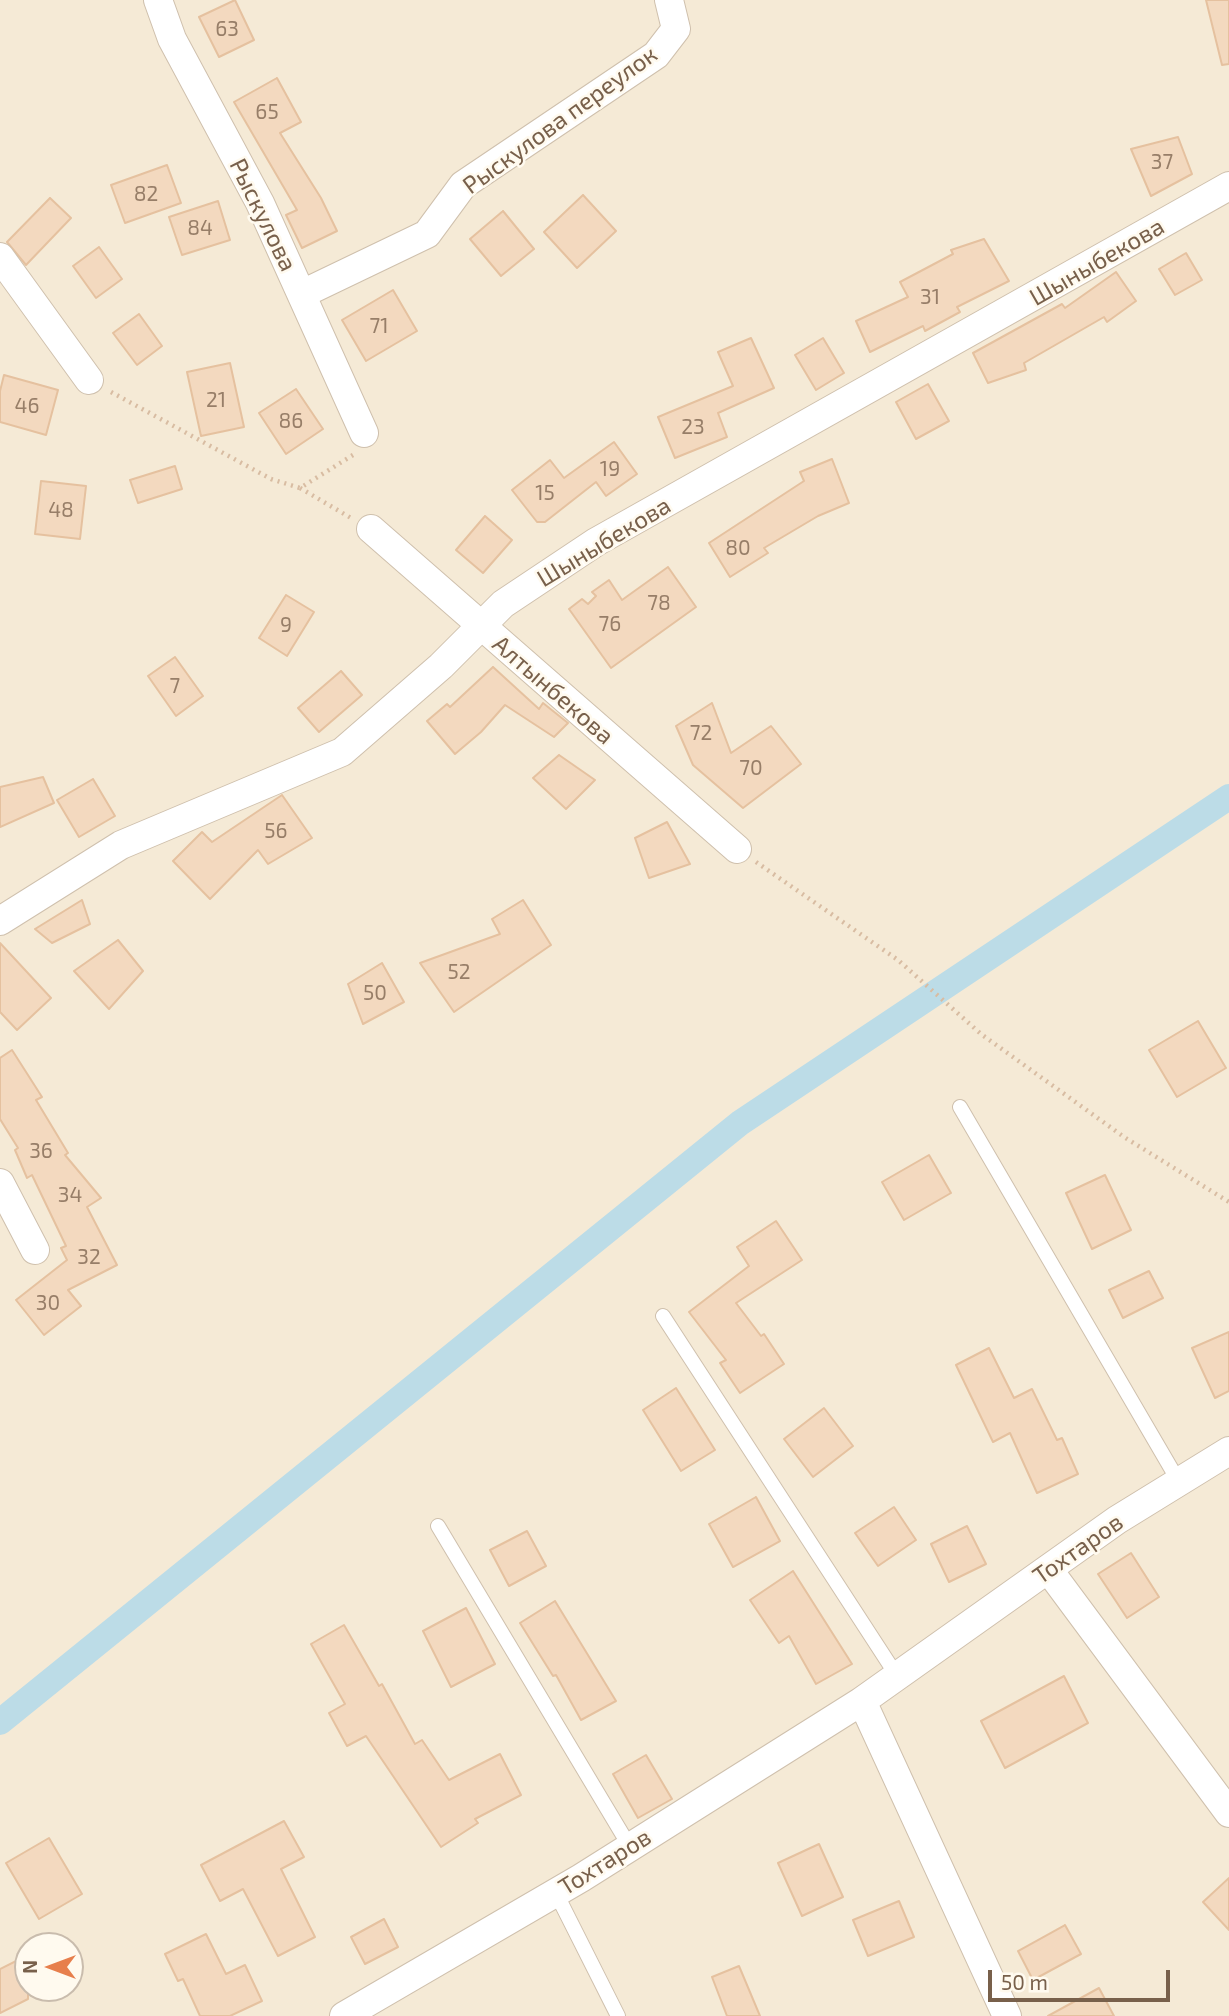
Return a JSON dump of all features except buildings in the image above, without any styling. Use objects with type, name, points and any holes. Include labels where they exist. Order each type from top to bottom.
[{"type":"street","name":"Рыскулова","points":[[158,0],[172,39],[260,203],[364,433]]},
{"type":"street","name":"Рыскулова переулок","points":[[302,294],[427,234],[463,186],[656,54],[676,29],[669,0]]},
{"type":"street","name":"Шыныбекова","points":[[0,921],[121,845],[342,752],[441,667],[503,604],[596,542],[1229,186]]},
{"type":"street","points":[[0,257],[89,380]]},
{"type":"street","name":"Алтынбекова","points":[[370,529],[737,849]]},
{"type":"street","points":[[0,1183],[35,1250]]},
{"type":"street","name":"Тохтаров","points":[[344,2016],[630,1847],[862,1701],[1117,1520],[1229,1451]]},
{"type":"street","points":[[1048,1569],[1229,1813]]},
{"type":"street","points":[[862,1701],[1007,2016]]},
{"type":"lane","points":[[960,1107],[1178,1482]]},
{"type":"lane","points":[[663,1316],[897,1676]]},
{"type":"lane","points":[[438,1526],[630,1847]]},
{"type":"lane","points":[[556,1892],[618,2016]]},
{"type":"path","points":[[89,380],[271,479],[300,488],[370,529]]},
{"type":"path","points":[[300,488],[365,448],[364,433]]},
{"type":"path","points":[[737,849],[898,960],[981,1034],[1091,1113],[1229,1202]]},
{"type":"shaded area","points":[[0,0],[1229,0],[1229,2016],[0,2016]]},
{"type":"waterway","points":[[0,1722],[740,1123],[1229,797]]}]
